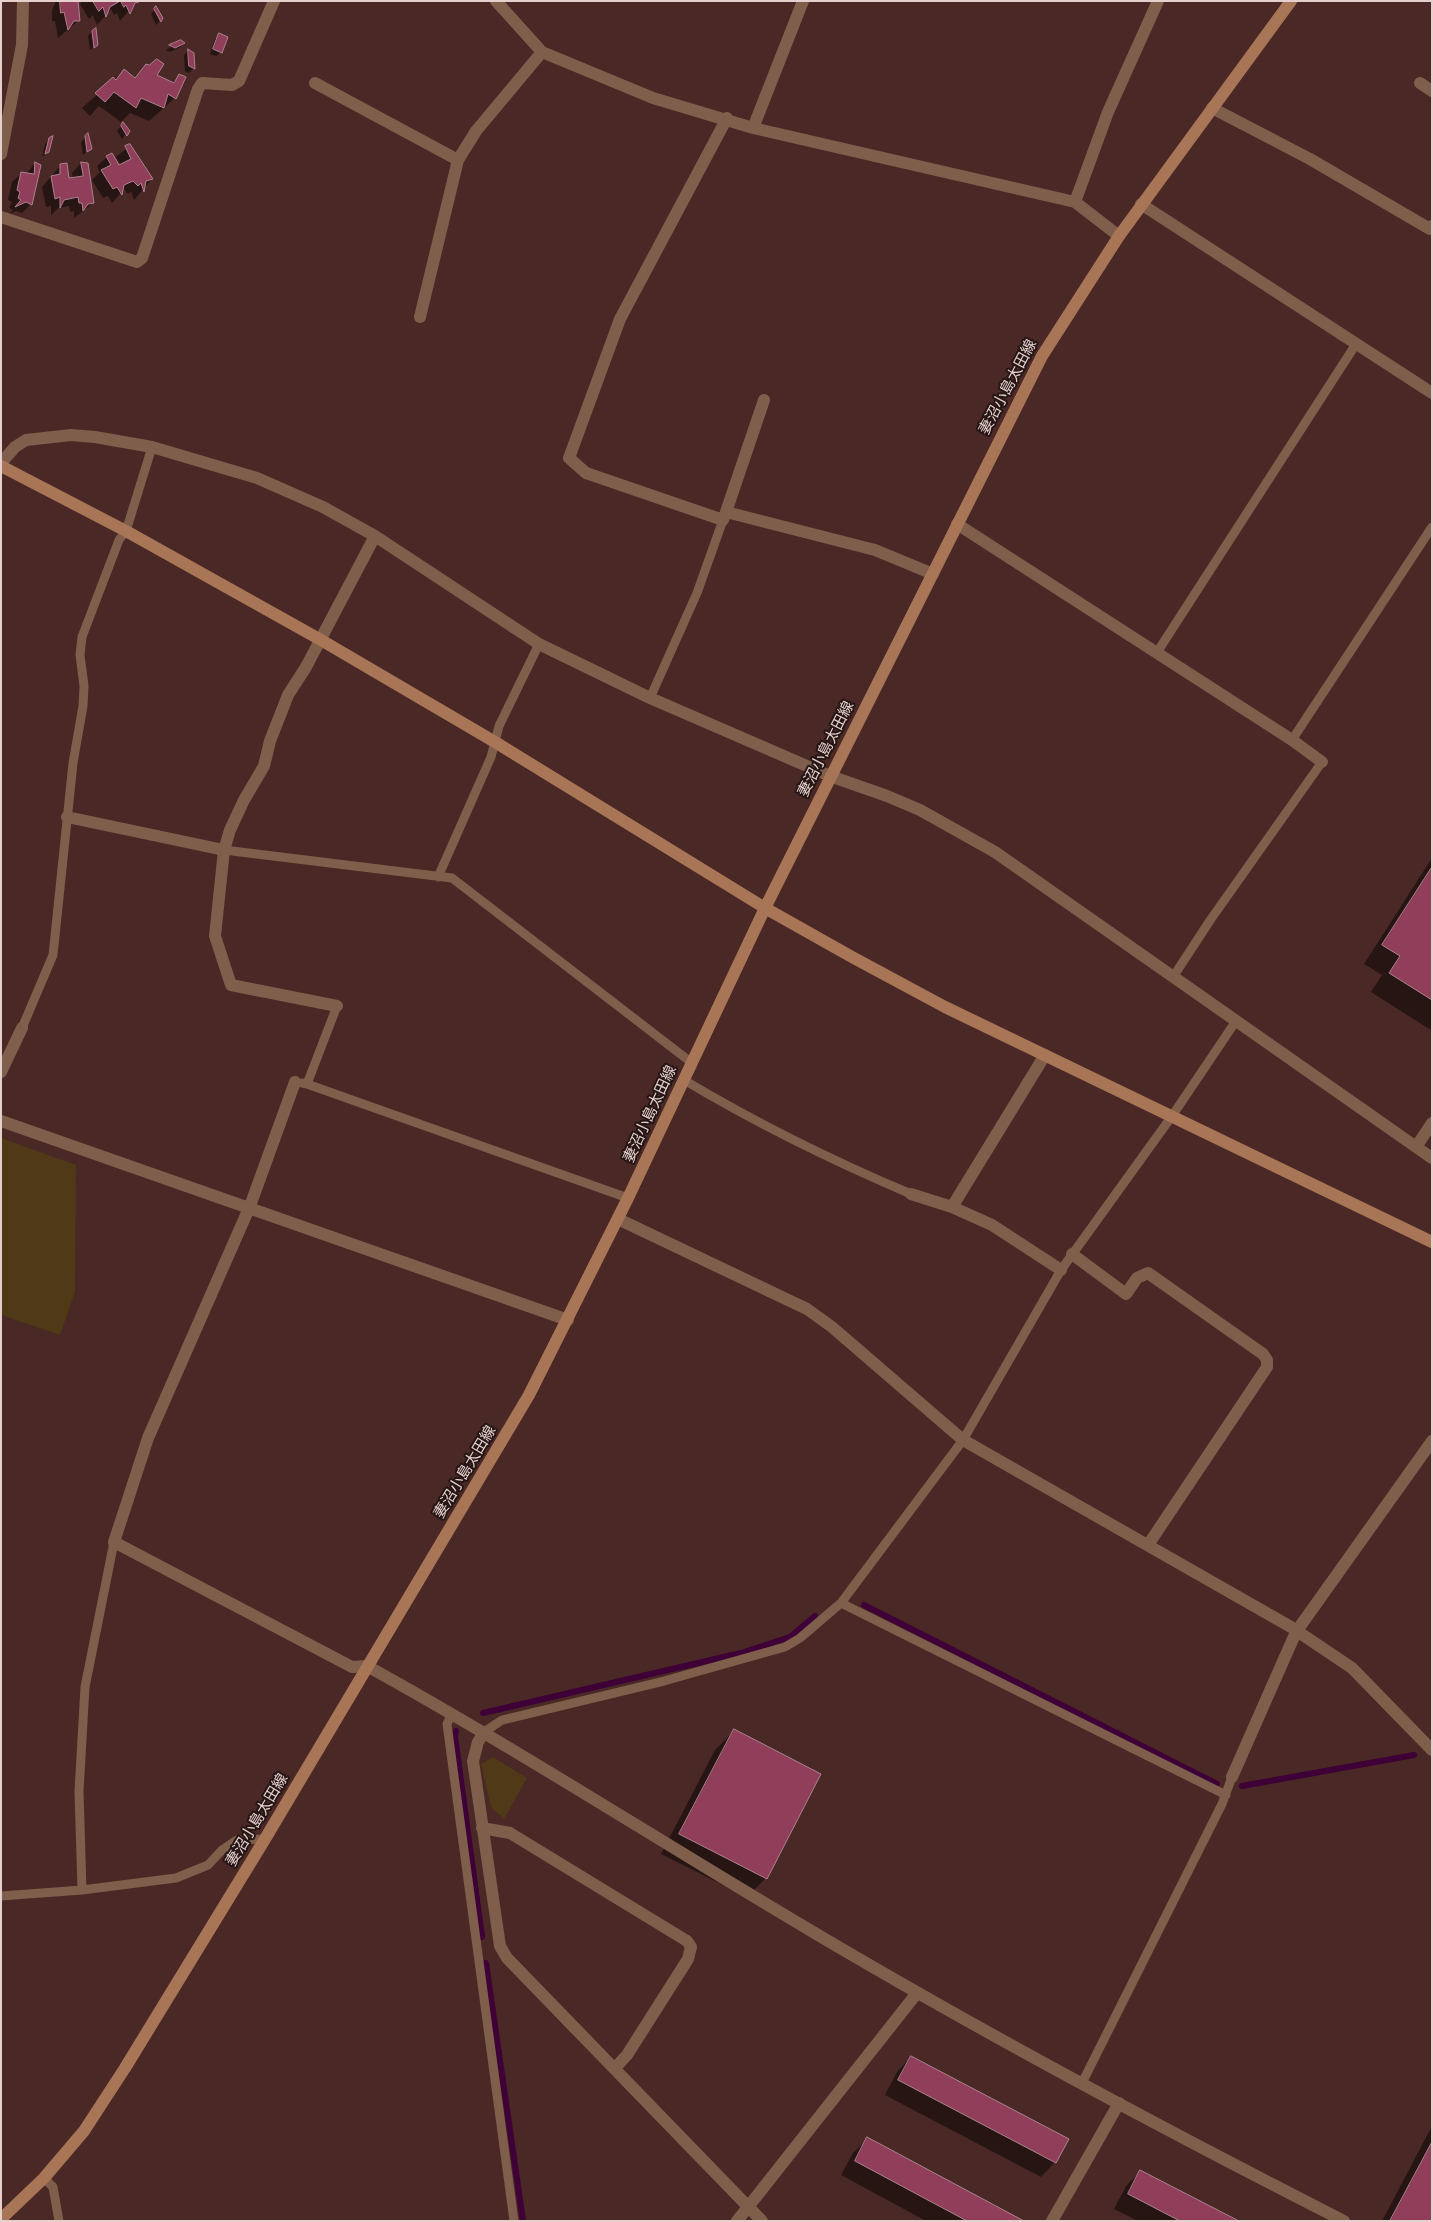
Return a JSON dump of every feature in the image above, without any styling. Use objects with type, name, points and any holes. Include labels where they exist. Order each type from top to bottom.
[{"type":"main road","name":"妻沼小島太田線","points":[[1,2219],[44,2178],[89,2123],[265,1839],[529,1395],[628,1198],[764,908],[1042,356],[1141,204],[1291,1]]},
{"type":"main road","points":[[1,465],[126,530],[321,640],[495,742],[764,908],[945,1007],[1432,1242]]},
{"type":"street","points":[[1,154],[22,44],[23,1]]},
{"type":"street","points":[[1,217],[137,262],[142,258],[198,89],[202,83],[232,85],[239,81],[274,1]]},
{"type":"street","points":[[496,1],[542,52],[654,98],[727,118],[753,128],[1075,202],[1119,236]]},
{"type":"street","points":[[753,128],[803,1]]},
{"type":"street","points":[[1075,202],[1108,112],[1158,1]]},
{"type":"street","points":[[420,317],[458,160],[476,131],[542,52]]},
{"type":"street","points":[[315,83],[458,160]]},
{"type":"street","points":[[1420,83],[1432,91]]},
{"type":"street","points":[[1212,108],[1310,159],[1431,228]]},
{"type":"street","points":[[727,118],[620,320],[569,458],[586,473],[724,516],[875,550],[933,574]]},
{"type":"street","points":[[1141,204],[1432,393]]},
{"type":"street","points":[[724,516],[764,400]]},
{"type":"street","points":[[1,465],[14,447],[26,440],[71,435],[95,437],[152,448],[257,478],[323,507],[375,536],[540,644],[650,698],[830,776],[887,796],[956,828],[995,852],[1432,1158]]},
{"type":"street","points":[[957,524],[1292,740],[1322,762]]},
{"type":"street","points":[[337,1006],[231,985],[214,936],[224,850],[244,800],[264,766],[280,712],[321,640],[326,626],[375,536]]},
{"type":"street","points":[[67,817],[224,850]]},
{"type":"street","points":[[1,1072],[22,1028]]},
{"type":"street","points":[[952,1207],[1045,1055]]},
{"type":"street","points":[[301,1083],[250,1206],[148,1438],[114,1542],[352,1667],[367,1666],[452,1713],[695,1862],[917,1993],[1337,2219]]},
{"type":"street","points":[[1,1121],[250,1206],[568,1320]]},
{"type":"street","points":[[1416,1147],[1432,1123]]},
{"type":"street","points":[[911,1194],[952,1207],[992,1225],[1060,1270]]},
{"type":"street","points":[[618,1218],[807,1310],[832,1327],[963,1440],[1291,1627],[1352,1668],[1432,1750]]},
{"type":"street","points":[[1072,1254],[1126,1294],[1137,1278],[1148,1273],[1263,1354],[1267,1360],[1267,1367],[1148,1545]]},
{"type":"street","points":[[1232,1777],[1296,1632],[1432,1441]]},
{"type":"street","points":[[484,1732],[478,1742],[473,1761],[500,1946],[507,1958],[762,2221]]},
{"type":"street","points":[[482,1828],[510,1833],[687,1941],[691,1947],[688,1960],[627,2055],[615,2068]]},
{"type":"street","points":[[737,2221],[917,1993]]},
{"type":"street","points":[[1052,2221],[1119,2103]]},
{"type":"lane","points":[[1156,654],[1356,344]]},
{"type":"lane","points":[[22,1028],[53,955],[73,764],[83,706],[84,686],[80,655],[82,637],[119,540],[126,530],[152,448]]},
{"type":"lane","points":[[650,698],[697,593],[724,516]]},
{"type":"lane","points":[[1292,740],[1432,527]]},
{"type":"lane","points":[[438,877],[490,756],[499,726],[540,644]]},
{"type":"lane","points":[[1173,977],[1322,762]]},
{"type":"lane","points":[[224,850],[452,878],[692,1063]]},
{"type":"lane","points":[[337,1006],[301,1083],[628,1198]]},
{"type":"lane","points":[[484,1732],[502,1720],[664,1681],[785,1647],[800,1638],[841,1602],[963,1440],[1060,1270],[1172,1116],[1236,1021]]},
{"type":"lane","points":[[684,1080],[725,1105],[842,1163],[911,1194]]},
{"type":"lane","points":[[82,1890],[79,1791],[85,1687],[114,1542]]},
{"type":"lane","points":[[841,1602],[1226,1795]]},
{"type":"lane","points":[[452,1713],[447,1724],[514,2221]]},
{"type":"lane","points":[[1082,2083],[1226,1795],[1232,1777]]},
{"type":"lane","points":[[1,1896],[82,1890],[176,1878],[208,1865],[222,1850],[237,1840],[265,1839]]},
{"type":"lane","points":[[44,2178],[53,2187],[59,2221]]},
{"type":"shaded area","points":[[1,1138],[76,1165],[75,1292],[60,1335],[1,1315]]},
{"type":"shaded area","points":[[493,1757],[527,1778],[504,1819],[491,1807],[481,1764]]},
{"type":"building","points":[[60,1],[78,1],[80,21],[74,21],[68,30],[64,12],[61,13]]},
{"type":"building","points":[[93,1],[120,1],[110,7],[106,17],[103,7],[99,11]]},
{"type":"building","points":[[121,1],[139,2],[135,3],[130,14],[126,5],[124,7]]},
{"type":"building","points":[[156,6],[163,18],[161,22],[154,9]]},
{"type":"building","points":[[96,28],[98,45],[94,48],[92,31]]},
{"type":"building","points":[[219,33],[228,37],[222,53],[213,49]]},
{"type":"building","points":[[181,40],[185,43],[175,48],[169,45]]},
{"type":"building","points":[[188,49],[194,53],[195,69],[189,66]]},
{"type":"building","points":[[157,59],[164,64],[157,75],[174,83],[179,74],[186,77],[176,99],[168,94],[164,108],[141,98],[136,108],[114,92],[105,102],[95,93],[113,77],[116,80],[124,69],[135,78],[146,64],[149,65]]},
{"type":"building","points":[[123,122],[130,131],[127,136],[121,126]]},
{"type":"building","points":[[88,133],[92,149],[87,152],[85,136]]},
{"type":"building","points":[[53,136],[49,152],[45,154],[49,138]]},
{"type":"building","points":[[130,144],[153,179],[146,181],[144,192],[141,183],[138,186],[133,181],[124,185],[122,195],[117,187],[113,189],[101,170],[111,165],[106,156],[112,153],[119,165],[131,159],[125,146]]},
{"type":"building","points":[[35,162],[41,165],[32,205],[26,202],[15,207],[21,200],[18,198],[20,192],[17,190],[21,172],[34,174]]},
{"type":"building","points":[[81,162],[88,163],[94,203],[88,204],[83,211],[82,203],[79,203],[78,197],[64,200],[60,208],[60,197],[55,199],[51,176],[60,174],[60,164],[67,163],[69,178],[83,176]]},
{"type":"building","points":[[1432,867],[1432,1000],[1389,973],[1400,956],[1382,945]]},
{"type":"building","points":[[734,1729],[821,1774],[767,1879],[679,1834]]},
{"type":"building","points":[[911,2056],[1069,2139],[1056,2163],[898,2080]]},
{"type":"building","points":[[867,2137],[1024,2221],[967,2221],[855,2161]]},
{"type":"building","points":[[1432,2142],[1432,2221],[1390,2221]]},
{"type":"building","points":[[1140,2170],[1239,2221],[1180,2221],[1128,2194]]},
{"type":"waterway","points":[[864,1605],[1217,1784]]},
{"type":"waterway","points":[[483,1713],[741,1653],[790,1637],[815,1616]]},
{"type":"waterway","points":[[456,1731],[455,1736],[482,1937]]},
{"type":"waterway","points":[[1242,1786],[1414,1755]]},
{"type":"waterway","points":[[486,1963],[523,2221]]}]
